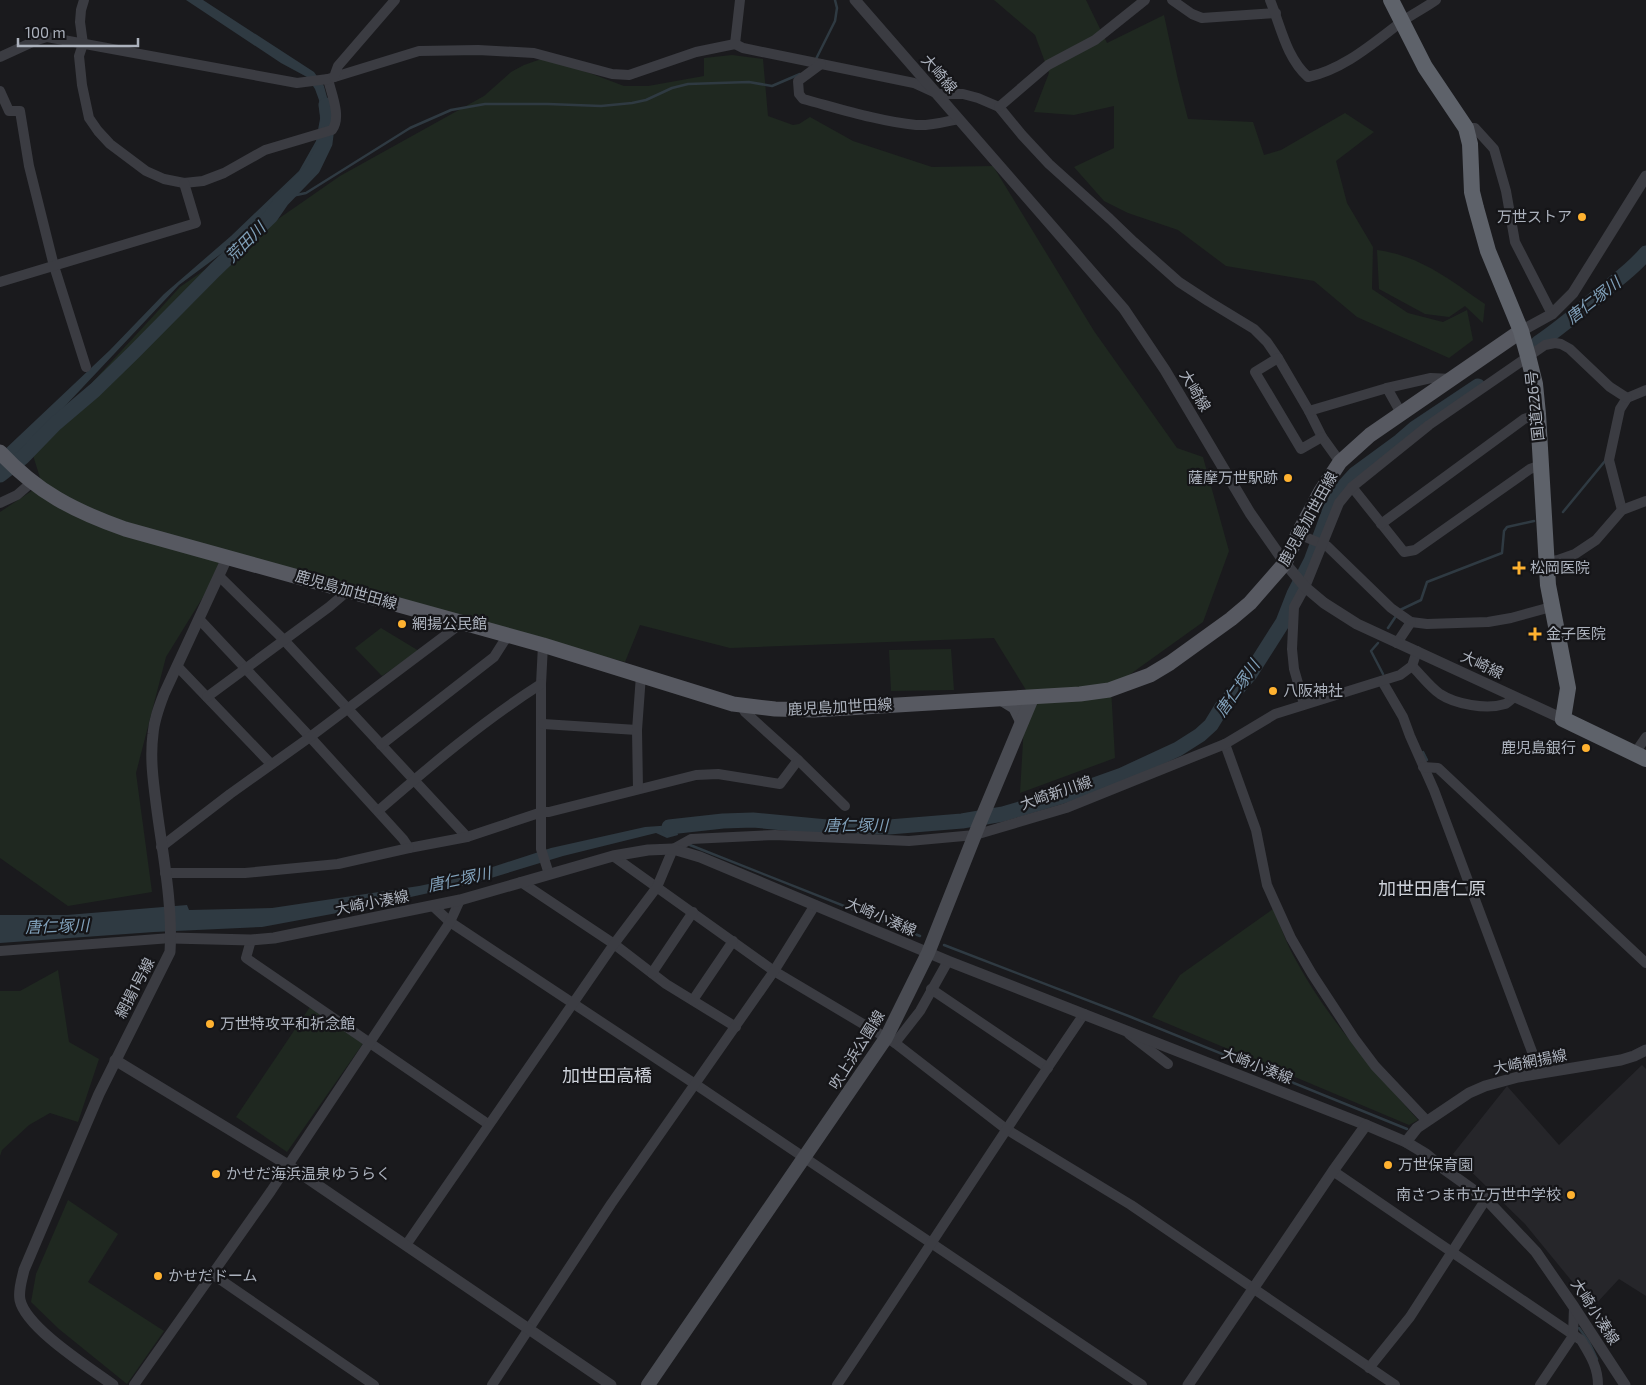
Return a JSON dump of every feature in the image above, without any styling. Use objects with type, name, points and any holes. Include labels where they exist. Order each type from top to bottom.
[{"type":"highway","name":"国道226号","points":[[1391,0],[1425,67],[1466,128],[1470,144],[1472,192],[1476,208],[1491,259],[1521,331],[1535,384],[1551,607],[1568,688],[1564,718]]},
{"type":"highway","points":[[1564,718],[1640,756]]},
{"type":"main road","name":"鹿児島加世田線","points":[[0,452],[28,479],[62,503],[125,529],[463,622],[698,694],[741,705],[775,709],[814,710],[1032,698],[1109,690],[1150,675],[1170,663],[1231,619],[1290,569],[1321,491],[1340,462],[1370,435],[1521,331]]},
{"type":"main road","name":"吹上浜公園線","points":[[648,1385],[804,1159],[891,1041],[1032,698]]},
{"type":"main road","points":[[1002,699],[1014,708],[1022,721]]},
{"type":"street","points":[[84,0],[80,22],[83,44],[80,56],[86,110],[92,125],[110,144],[136,166],[164,179],[184,183],[203,181],[266,150],[332,130],[335,125],[335,111],[329,78],[395,0]]},
{"type":"street","points":[[735,44],[740,0]]},
{"type":"street","name":"大崎線","points":[[856,0],[1124,309],[1165,370],[1250,513],[1290,569],[1304,585],[1337,612],[1397,643],[1564,718]]},
{"type":"street","points":[[999,107],[1048,65],[1095,40],[1145,0]]},
{"type":"street","points":[[1172,0],[1192,14],[1202,18],[1276,13]]},
{"type":"street","points":[[1270,0],[1290,54],[1299,68],[1308,76],[1322,74],[1337,67],[1436,0]]},
{"type":"street","points":[[0,57],[47,37],[204,67],[306,83],[419,51],[478,50],[534,52],[612,74],[629,75],[696,52],[735,44],[743,48],[914,82],[938,94],[970,96],[987,101],[999,107],[1049,164],[1179,282],[1254,329],[1267,342],[1309,411],[1322,438],[1340,462]]},
{"type":"street","points":[[821,64],[798,81],[799,94],[803,99],[916,125],[958,119]]},
{"type":"street","points":[[0,91],[9,111],[20,111],[29,166],[54,266],[86,367]]},
{"type":"street","points":[[1466,128],[1476,128],[1494,149],[1506,191],[1515,242],[1552,314]]},
{"type":"street","points":[[1521,331],[1552,314],[1573,293],[1646,176]]},
{"type":"street","points":[[0,282],[196,223],[184,183]]},
{"type":"street","points":[[1304,704],[1294,669],[1292,649],[1294,607],[1339,503],[1352,487],[1429,425],[1545,345],[1561,344],[1570,349],[1610,387],[1626,398]]},
{"type":"street","points":[[1278,358],[1255,372],[1301,449],[1322,438]]},
{"type":"street","points":[[1309,411],[1387,388],[1431,378],[1452,379]]},
{"type":"street","points":[[1387,388],[1401,413]]},
{"type":"street","points":[[1622,510],[1609,460],[1620,409],[1626,398],[1646,390]]},
{"type":"street","points":[[1382,524],[1524,419],[1538,414]]},
{"type":"street","points":[[1352,487],[1404,552],[1415,550],[1530,468],[1541,465]]},
{"type":"street","points":[[0,503],[17,495],[28,479]]},
{"type":"street","points":[[1547,562],[1575,554],[1596,540],[1622,510],[1646,501]]},
{"type":"street","points":[[1304,536],[1321,543],[1391,608],[1411,622],[1427,624],[1488,622],[1551,607]]},
{"type":"street","name":"網揚1号線","points":[[113,1385],[49,1338],[26,1312],[20,1300],[20,1286],[24,1270],[115,1060],[170,952],[171,938],[165,872],[153,777],[153,732],[158,708],[227,558]]},
{"type":"street","points":[[219,576],[283,639],[467,837]]},
{"type":"street","points":[[207,696],[329,607],[343,595],[344,589]]},
{"type":"street","points":[[199,619],[378,811],[409,848]]},
{"type":"street","points":[[162,847],[463,622]]},
{"type":"street","points":[[1397,643],[1411,622]]},
{"type":"street","points":[[381,745],[494,657],[508,635]]},
{"type":"street","points":[[543,645],[541,684],[543,724],[542,848],[548,869]]},
{"type":"street","points":[[1417,651],[1412,666],[1439,693],[1454,701],[1484,706],[1506,704],[1514,697]]},
{"type":"street","points":[[177,666],[271,764]]},
{"type":"street","name":"大崎新川線","points":[[673,849],[691,839],[728,836],[775,835],[909,841],[976,831],[1066,808],[1225,744],[1275,714],[1400,675],[1412,666]]},
{"type":"street","points":[[638,789],[637,730],[641,675]]},
{"type":"street","points":[[1382,681],[1403,717],[1434,790],[1540,1073]]},
{"type":"street","points":[[378,811],[506,706],[541,684]]},
{"type":"street","points":[[741,705],[745,712],[845,806]]},
{"type":"street","points":[[543,724],[637,730]]},
{"type":"street","points":[[1640,756],[1646,737]]},
{"type":"street","points":[[1225,744],[1256,830],[1267,885],[1291,938],[1354,1038],[1375,1066],[1427,1121]]},
{"type":"street","points":[[165,872],[254,872],[338,864],[467,837],[542,812],[549,812],[687,777],[718,774],[780,784],[798,760]]},
{"type":"street","points":[[1423,767],[1438,768],[1646,963]]},
{"type":"street","points":[[406,1245],[614,944],[657,887],[673,849]]},
{"type":"street","name":"大崎小湊線","points":[[0,951],[171,938],[251,940],[274,938],[460,900],[521,882],[548,869],[648,850],[673,849],[700,857],[928,953],[1406,1142],[1426,1154],[1486,1199],[1536,1252],[1624,1385]]},
{"type":"street","points":[[612,856],[774,971],[891,1041],[1006,1129],[1131,1205],[1395,1385]]},
{"type":"street","points":[[521,882],[614,944],[692,1000],[736,1027]]},
{"type":"street","points":[[134,1385],[288,1166],[450,922],[460,900]]},
{"type":"street","points":[[492,1385],[611,1204],[736,1027],[816,905]]},
{"type":"street","points":[[433,906],[450,922],[695,1084],[1142,1385]]},
{"type":"street","points":[[652,973],[693,912]]},
{"type":"street","points":[[251,940],[246,958],[488,1124]]},
{"type":"street","points":[[692,1000],[733,941]]},
{"type":"street","points":[[891,1041],[920,1011],[948,961]]},
{"type":"street","points":[[931,989],[1048,1068]]},
{"type":"street","points":[[837,1385],[1084,1014]]},
{"type":"street","points":[[1123,1030],[1168,1064]]},
{"type":"street","name":"大崎網揚線","points":[[1406,1142],[1417,1128],[1469,1093],[1485,1086],[1540,1073],[1621,1060],[1646,1050]]},
{"type":"street","points":[[115,1060],[288,1166],[611,1385]]},
{"type":"street","points":[[1188,1385],[1333,1170],[1366,1125]]},
{"type":"street","points":[[1333,1170],[1581,1340],[1594,1361],[1598,1385]]},
{"type":"street","points":[[1369,1368],[1410,1317],[1486,1199]]},
{"type":"street","points":[[212,1274],[374,1385]]},
{"type":"street","points":[[1540,1385],[1574,1336],[1574,1307]]},
{"type":"shaded area","points":[[994,0],[1086,0],[1107,43],[1164,15],[1188,119],[1253,122],[1264,155],[1281,150],[1345,113],[1374,132],[1336,161],[1347,203],[1373,247],[1372,289],[1408,313],[1443,322],[1467,310],[1473,340],[1449,358],[1357,317],[1314,281],[1226,266],[1178,230],[1128,213],[1104,201],[1074,167],[1114,148],[1114,106],[1074,115],[1034,112],[1049,73],[1035,35]]},
{"type":"shaded area","points":[[732,55],[763,59],[768,116],[793,125],[799,124],[810,117],[853,141],[932,167],[993,166],[1094,331],[1177,448],[1203,457],[1229,551],[1203,622],[1111,688],[1115,758],[1020,793],[1026,690],[994,638],[730,648],[640,625],[625,662],[227,558],[166,657],[136,773],[152,892],[68,906],[0,858],[0,512],[42,484],[31,449],[180,287],[340,176],[484,96],[511,72],[547,57],[624,86],[648,86],[704,76],[704,58]]},
{"type":"shaded area","points":[[1377,250],[1393,253],[1421,263],[1460,286],[1485,304],[1483,323],[1465,306],[1449,317],[1425,314],[1379,289]]},
{"type":"shaded area","points":[[381,628],[419,651],[382,676],[355,648]]},
{"type":"shaded area","points":[[951,649],[954,690],[891,691],[889,650]]},
{"type":"shaded area","points":[[1273,909],[1293,955],[1334,1020],[1418,1120],[1409,1125],[1152,1017],[1180,975]]},
{"type":"shaded area","points":[[58,970],[69,1042],[99,1059],[78,1122],[50,1113],[29,1125],[2,1150],[0,1156],[0,991],[20,991]]},
{"type":"shaded area","points":[[312,1004],[364,1042],[287,1152],[236,1117]]},
{"type":"shaded area","name":"南さつま市立万世中学校","points":[[1642,1065],[1646,1069],[1646,1296],[1619,1279],[1593,1307],[1525,1224],[1453,1154],[1507,1086],[1559,1145]]},
{"type":"shaded area","points":[[68,1200],[118,1234],[88,1282],[164,1331],[127,1384],[59,1329],[31,1302],[36,1274]]},
{"type":"water","points":[[186,0],[203,0],[314,72],[324,86],[328,101],[330,117],[323,143],[301,176],[237,242],[179,285],[34,439],[0,480],[0,454],[110,350],[164,294],[231,236],[299,171],[316,141],[320,119],[319,100],[315,89],[307,77],[281,63]]},
{"type":"water","points":[[688,824],[677,831],[678,835],[667,838],[656,833],[563,856],[478,882],[348,911],[262,927],[154,932],[0,943],[0,915],[67,915],[187,905],[189,910],[272,908],[419,886],[462,877],[551,848],[645,827]]},
{"type":"waterway","points":[[815,61],[835,21],[837,8],[835,0]]},
{"type":"waterway","points":[[287,197],[306,193],[410,128],[451,110],[485,104],[601,106],[632,103],[646,100],[672,88],[688,84],[749,82],[772,86],[800,74]]},
{"type":"waterway","name":"荒田川","points":[[0,475],[23,457],[55,424],[95,390],[271,216],[282,200],[313,168],[325,143],[328,118],[326,105]]},
{"type":"waterway","name":"唐仁塚川","points":[[1538,343],[1569,320],[1635,265],[1646,253]]},
{"type":"waterway","name":"唐仁塚川","points":[[669,827],[753,820],[827,827],[889,827],[962,821],[1003,814],[1063,796],[1122,775],[1178,749],[1200,735],[1211,725],[1222,707],[1250,674],[1283,622],[1294,594],[1311,561],[1335,496],[1355,474],[1415,428],[1478,386]]},
{"type":"waterway","points":[[1563,512],[1605,461]]},
{"type":"waterway","points":[[1400,610],[1421,600],[1427,582],[1502,553],[1504,531],[1507,527],[1534,521]]},
{"type":"waterway","points":[[1388,628],[1396,616]]},
{"type":"waterway","points":[[1378,643],[1371,651],[1383,674]]},
{"type":"waterway","points":[[1423,752],[1427,760]]},
{"type":"waterway","points":[[690,845],[920,936]]},
{"type":"waterway","points":[[944,945],[1131,1017],[1407,1129]]},
{"type":"waterway","points":[[1579,1328],[1589,1342],[1597,1359]]},
{"type":"place","name":"万世ストア","points":[[1582,217]]},
{"type":"place","name":"薩摩万世駅跡","points":[[1288,478]]},
{"type":"place","name":"松岡医院","points":[[1519,568]]},
{"type":"place","name":"網揚公民館","points":[[402,624]]},
{"type":"place","name":"金子医院","points":[[1535,634]]},
{"type":"place","name":"八阪神社","points":[[1273,691]]},
{"type":"place","name":"鹿児島銀行","points":[[1586,748]]},
{"type":"place","name":"万世特攻平和祈念館","points":[[210,1024]]},
{"type":"place","name":"万世保育園","points":[[1388,1165]]},
{"type":"place","name":"かせだ海浜温泉ゆうらく","points":[[216,1174]]},
{"type":"place","name":"南さつま市立万世中学校","points":[[1571,1195]]},
{"type":"place","name":"かせだドーム","points":[[158,1276]]},
{"type":"district","name":"加世田唐仁原","points":[[1432,889]]},
{"type":"district","name":"加世田高橋","points":[[607,1076]]}]
